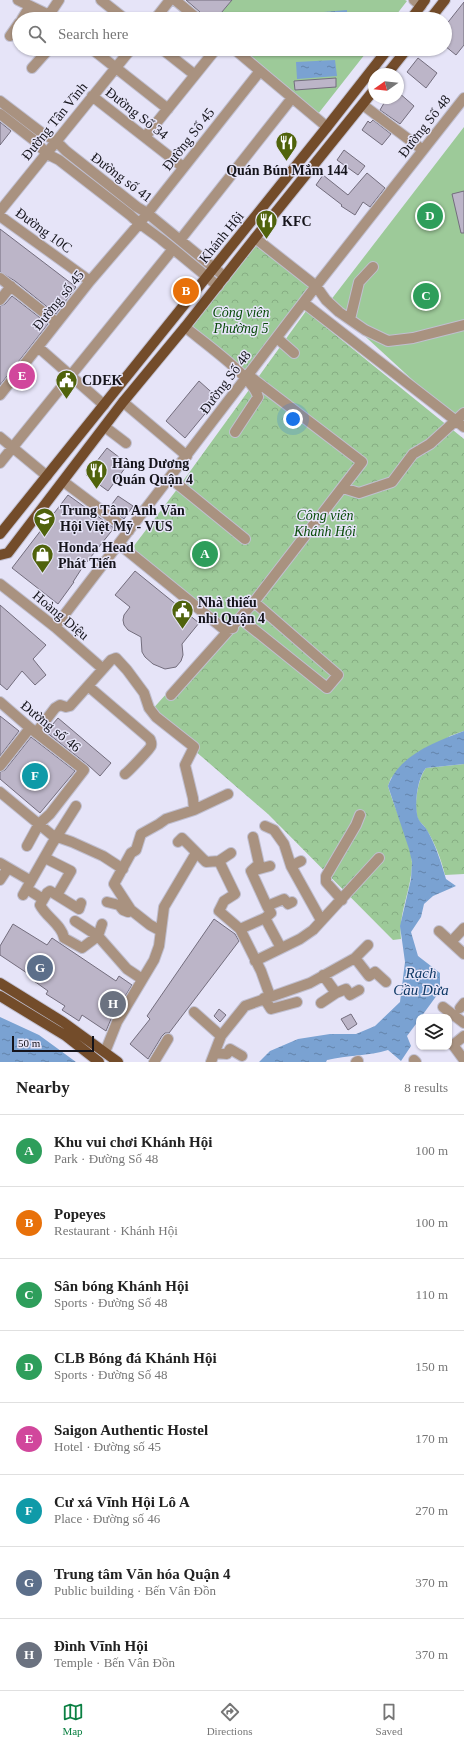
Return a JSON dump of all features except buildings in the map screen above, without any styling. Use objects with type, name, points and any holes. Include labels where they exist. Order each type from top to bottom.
[{"type":"main road","points":[[436,12],[445,0]]},
{"type":"main road","points":[[415,12],[420,2]]},
{"type":"main road","name":"Khánh Hội","points":[[0,534],[383,56]]},
{"type":"main road","points":[[392,68],[401,56]]},
{"type":"main road","name":"Khánh Hội","points":[[0,555],[8,552],[64,482],[123,402],[225,278],[255,238],[368,98]]},
{"type":"main road","points":[[0,983],[63,1022],[118,1062]]},
{"type":"main road","points":[[0,996],[66,1036],[99,1062]]},
{"type":"street","points":[[18,0],[42,12]]},
{"type":"street","points":[[54,12],[59,0]]},
{"type":"street","points":[[101,0],[116,12]]},
{"type":"street","points":[[161,12],[170,0]]},
{"type":"street","points":[[175,0],[190,12]]},
{"type":"street","points":[[26,12],[30,6]]},
{"type":"street","points":[[32,68],[43,56]]},
{"type":"street","points":[[101,56],[168,109]]},
{"type":"street","name":"Đường Tân Vĩnh","points":[[0,211],[125,56]]},
{"type":"street","points":[[171,56],[195,75]]},
{"type":"street","points":[[145,137],[210,56]]},
{"type":"street","points":[[242,56],[327,127]]},
{"type":"street","name":"Đường Số 45","points":[[139,224],[260,71]]},
{"type":"street","name":"Đường Số 34","points":[[92,96],[183,167]]},
{"type":"street","points":[[180,240],[292,98]]},
{"type":"street","name":"Đường Số 48","points":[[55,627],[316,286],[464,98]]},
{"type":"street","name":"Đường số 41","points":[[0,101],[42,133],[56,141],[66,151],[137,207],[147,213],[225,278]]},
{"type":"street","points":[[363,105],[423,150]]},
{"type":"street","name":"Đường số 41","points":[[0,114],[35,141],[47,154],[59,160],[218,286]]},
{"type":"street","name":"Đường 10C","points":[[0,216],[90,281]]},
{"type":"street","name":"Đường số 45","points":[[0,395],[90,281],[139,224]]},
{"type":"street","points":[[255,238],[316,286],[326,300],[350,319],[365,330],[388,341],[413,338],[464,325]]},
{"type":"street","points":[[0,463],[173,249]]},
{"type":"street","points":[[350,319],[359,282],[373,267]]},
{"type":"street","points":[[0,278],[57,323]]},
{"type":"street","points":[[0,300],[11,286]]},
{"type":"street","points":[[304,303],[464,428]]},
{"type":"street","points":[[171,695],[233,628],[362,462],[247,377],[185,327]]},
{"type":"street","points":[[277,338],[294,353]]},
{"type":"street","points":[[38,347],[104,405]]},
{"type":"street","points":[[235,432],[258,397],[256,390],[247,377]]},
{"type":"street","points":[[123,402],[187,456]]},
{"type":"street","points":[[343,488],[358,493],[392,482],[413,454],[430,444],[455,420],[464,414]]},
{"type":"street","points":[[105,427],[126,443]]},
{"type":"street","points":[[0,437],[47,476]]},
{"type":"street","points":[[170,478],[245,539]]},
{"type":"street","points":[[64,482],[129,531]]},
{"type":"street","points":[[119,544],[225,630],[233,628]]},
{"type":"street","name":"Hoàng Diệu","points":[[0,584],[55,627],[103,669]]},
{"type":"street","points":[[241,618],[327,688],[338,674],[254,602]]},
{"type":"street","points":[[0,766],[55,708],[60,705],[66,707],[70,706],[111,660],[116,658],[121,661],[144,693],[149,708],[156,717],[194,747],[185,765],[193,798],[194,810]]},
{"type":"street","points":[[88,686],[150,739],[150,748],[125,774]]},
{"type":"street","name":"Đường số 46","points":[[0,702],[84,770],[50,814],[39,824]]},
{"type":"street","points":[[0,792],[52,835],[103,856],[123,869]]},
{"type":"street","points":[[161,931],[150,925],[130,910],[114,884],[131,853],[136,850],[141,834],[166,819],[194,810],[228,794]]},
{"type":"street","points":[[27,888],[76,806]]},
{"type":"street","points":[[342,900],[326,882],[326,876],[356,825],[360,814]]},
{"type":"street","points":[[27,846],[39,824]]},
{"type":"street","points":[[265,826],[274,830],[281,838],[291,866],[321,920]]},
{"type":"street","points":[[251,870],[259,864],[253,837]]},
{"type":"street","points":[[178,842],[182,838],[206,862],[219,862],[232,853]]},
{"type":"street","points":[[105,1052],[117,1022],[154,960],[159,946],[164,907],[196,853]]},
{"type":"street","points":[[45,858],[71,871],[57,895]]},
{"type":"street","points":[[255,961],[300,939],[313,930],[379,858]]},
{"type":"street","points":[[291,866],[301,861]]},
{"type":"street","points":[[219,862],[235,894],[224,901],[219,911],[240,929],[255,961],[271,1009],[297,1002]]},
{"type":"street","points":[[4,865],[27,888],[43,899]]},
{"type":"street","points":[[0,880],[4,865]]},
{"type":"street","points":[[251,870],[270,866]]},
{"type":"street","points":[[240,929],[265,918],[271,913],[251,870]]},
{"type":"street","points":[[81,903],[79,909],[50,891],[47,893],[40,905],[43,911],[63,932],[64,938],[82,948],[98,936],[102,924]]},
{"type":"street","points":[[267,906],[284,899],[288,904],[292,902]]},
{"type":"street","points":[[107,902],[119,905],[123,910],[128,912],[130,910]]},
{"type":"street","points":[[265,918],[281,948]]},
{"type":"street","points":[[75,921],[98,936],[127,969],[142,979]]},
{"type":"street","points":[[451,942],[464,928]]},
{"type":"street","points":[[439,931],[464,954]]},
{"type":"street","points":[[213,1058],[221,1036],[245,1006],[310,983],[355,958],[368,945]]},
{"type":"street","points":[[355,958],[369,976],[375,972],[386,982]]},
{"type":"street","points":[[323,976],[336,993]]},
{"type":"street","points":[[322,1002],[336,993],[346,990],[350,995],[359,990]]},
{"type":"street","points":[[443,1007],[464,1023]]},
{"type":"street","points":[[194,1012],[221,1036]]},
{"type":"street","points":[[464,1036],[453,1045],[464,1060]]},
{"type":"street","points":[[154,1062],[168,1039]]},
{"type":"street","points":[[213,1058],[227,1054],[230,1049],[242,1056]]},
{"type":"green space","points":[[186,0],[407,1],[398,12],[200,12]]},
{"type":"green space","points":[[251,56],[364,56],[318,114]]},
{"type":"green space","points":[[464,127],[464,412],[454,418],[356,328],[327,305]]},
{"type":"green space","name":"Công viên Phường 5","points":[[253,243],[311,288],[247,373],[189,326]]},
{"type":"green space","name":"Công viên Khánh Hội","points":[[306,311],[464,439],[464,731],[450,736],[391,778],[388,786],[406,835],[412,863],[410,882],[401,920],[401,939],[393,940],[268,814],[150,712],[228,625],[133,551],[135,548],[133,547],[178,488]]},
{"type":"green space","points":[[464,764],[464,874],[445,875],[440,857],[432,840],[418,819],[416,807],[417,792],[423,772],[426,768]]},
{"type":"water","points":[[347,10],[347,12],[324,12]]},
{"type":"water","points":[[335,60],[337,76],[297,79],[296,62]]},
{"type":"water","name":"Rạch Cầu Dừa","points":[[464,731],[464,764],[426,768],[418,785],[416,807],[418,818],[433,842],[446,879],[456,886],[433,896],[424,904],[421,917],[411,932],[418,956],[440,973],[440,991],[423,1014],[416,1014],[416,1024],[407,1036],[411,1046],[401,1061],[388,1050],[335,1058],[327,1060],[326,1062],[259,1062],[270,1051],[298,1039],[330,1034],[356,1034],[375,1026],[400,1002],[405,962],[400,926],[411,879],[412,862],[388,786],[393,775],[409,758],[441,740]]},
{"type":"water","points":[[0,1017],[39,1035],[76,1062],[0,1062]]},
{"type":"place","name":"Quán Bún Mắm 144","points":[[287,162]]},
{"type":"place","name":"CLB Bóng đá Khánh Hội","points":[[430,216]]},
{"type":"place","name":"KFC","points":[[266,240]]},
{"type":"place","name":"Popeyes","points":[[186,291]]},
{"type":"place","name":"Sân bóng Khánh Hội","points":[[426,296]]},
{"type":"place","name":"Saigon Authentic Hostel","points":[[22,376]]},
{"type":"place","name":"CDEK","points":[[67,400]]},
{"type":"place","name":"Hàng Dương Quán Quận 4","points":[[96,490]]},
{"type":"place","name":"Trung Tâm Anh Văn Hội Việt Mỹ - VUS","points":[[44,538]]},
{"type":"place","name":"Khu vui chơi Khánh Hội","points":[[205,554]]},
{"type":"place","name":"Honda Head Phát Tiến","points":[[43,574]]},
{"type":"place","name":"Nhà thiếu nhi Quận 4","points":[[183,630]]},
{"type":"place","name":"Cư xá Vĩnh Hội Lô A","points":[[35,776]]},
{"type":"place","name":"Trung tâm Văn hóa Quận 4","points":[[40,968]]},
{"type":"place","name":"Đình Vĩnh Hội","points":[[113,1004]]}]
